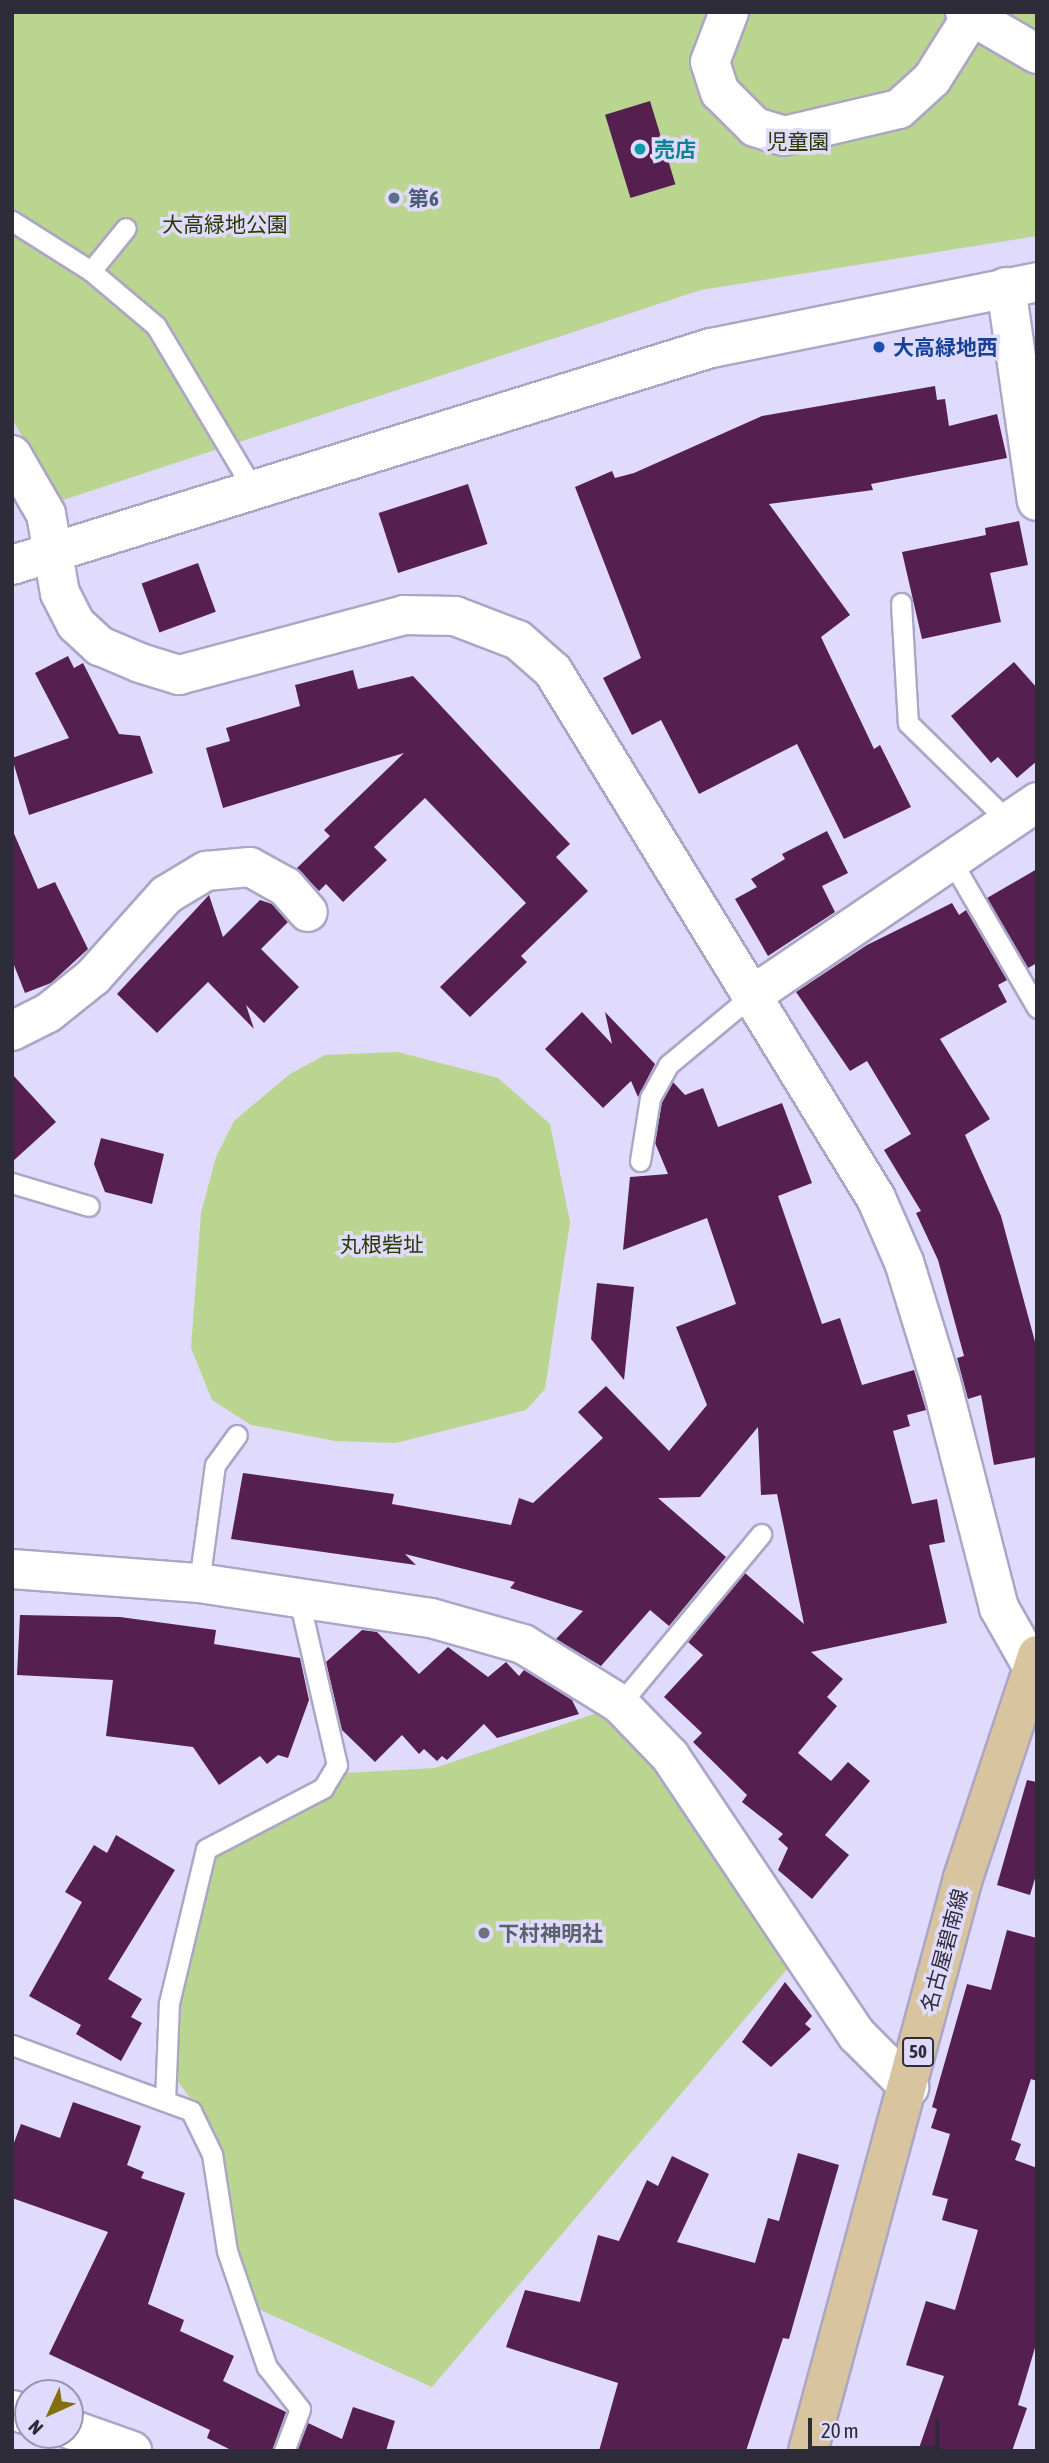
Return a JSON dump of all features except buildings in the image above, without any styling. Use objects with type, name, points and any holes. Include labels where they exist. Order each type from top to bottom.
[{"type":"main road","name":"名古屋碧南線","points":[[808,2451],[909,2087],[963,1878],[1035,1665]]},
{"type":"street","points":[[729,12],[712,48],[716,84],[743,118],[784,136],[899,109],[932,79],[971,14],[1037,54]]},
{"type":"street","points":[[12,565],[252,487],[711,348],[1021,284],[1037,501]]},
{"type":"street","points":[[12,455],[46,514],[60,593],[76,624],[100,646],[179,675],[404,615],[455,616],[518,640],[553,671],[751,996],[844,1138],[904,1262],[999,1608],[1035,1665]]},
{"type":"street","points":[[751,996],[1022,812]]},
{"type":"street","points":[[12,1031],[48,1013],[93,977],[166,895],[206,871],[250,867],[285,887],[309,912]]},
{"type":"street","points":[[12,1569],[199,1583],[431,1618],[523,1644],[620,1704],[670,1756],[857,2035],[909,2087]]},
{"type":"street","points":[[84,2434],[124,2449]]},
{"type":"lane","points":[[12,221],[91,271],[156,326],[252,487]]},
{"type":"lane","points":[[91,271],[126,228]]},
{"type":"lane","points":[[901,603],[908,723],[1022,812]]},
{"type":"lane","points":[[951,860],[1037,1008]]},
{"type":"lane","points":[[640,1161],[650,1098],[668,1065],[751,996]]},
{"type":"lane","points":[[12,1183],[89,1206]]},
{"type":"lane","points":[[199,1583],[215,1465],[237,1435]]},
{"type":"lane","points":[[620,1704],[761,1534]]},
{"type":"lane","points":[[165,2101],[169,2003],[206,1849],[323,1788],[337,1765],[299,1599]]},
{"type":"lane","points":[[12,2045],[191,2110],[212,2154],[227,2251],[267,2367],[300,2409],[284,2451]]},
{"type":"green space","name":"大高緑地公園","points":[[12,12],[1037,12],[1037,236],[701,290],[60,501],[12,419]]},
{"type":"green space","name":"丸根砦址","points":[[398,1052],[498,1078],[550,1124],[570,1222],[545,1389],[526,1410],[396,1443],[335,1441],[251,1425],[212,1400],[191,1348],[201,1213],[216,1157],[234,1121],[290,1074],[325,1055]]},
{"type":"green space","points":[[600,1712],[647,1760],[788,1968],[432,2387],[256,2308],[198,2108],[174,2077],[178,2004],[213,1855],[319,1803],[344,1773],[435,1768]]},
{"type":"place","name":"売店","points":[[640,149]]},
{"type":"place","name":"第6","points":[[394,198]]},
{"type":"place","name":"大高緑地西","points":[[879,347]]},
{"type":"place","name":"下村神明社","points":[[484,1933]]},
{"type":"park label","name":"児童園","points":[[798,141]]}]
